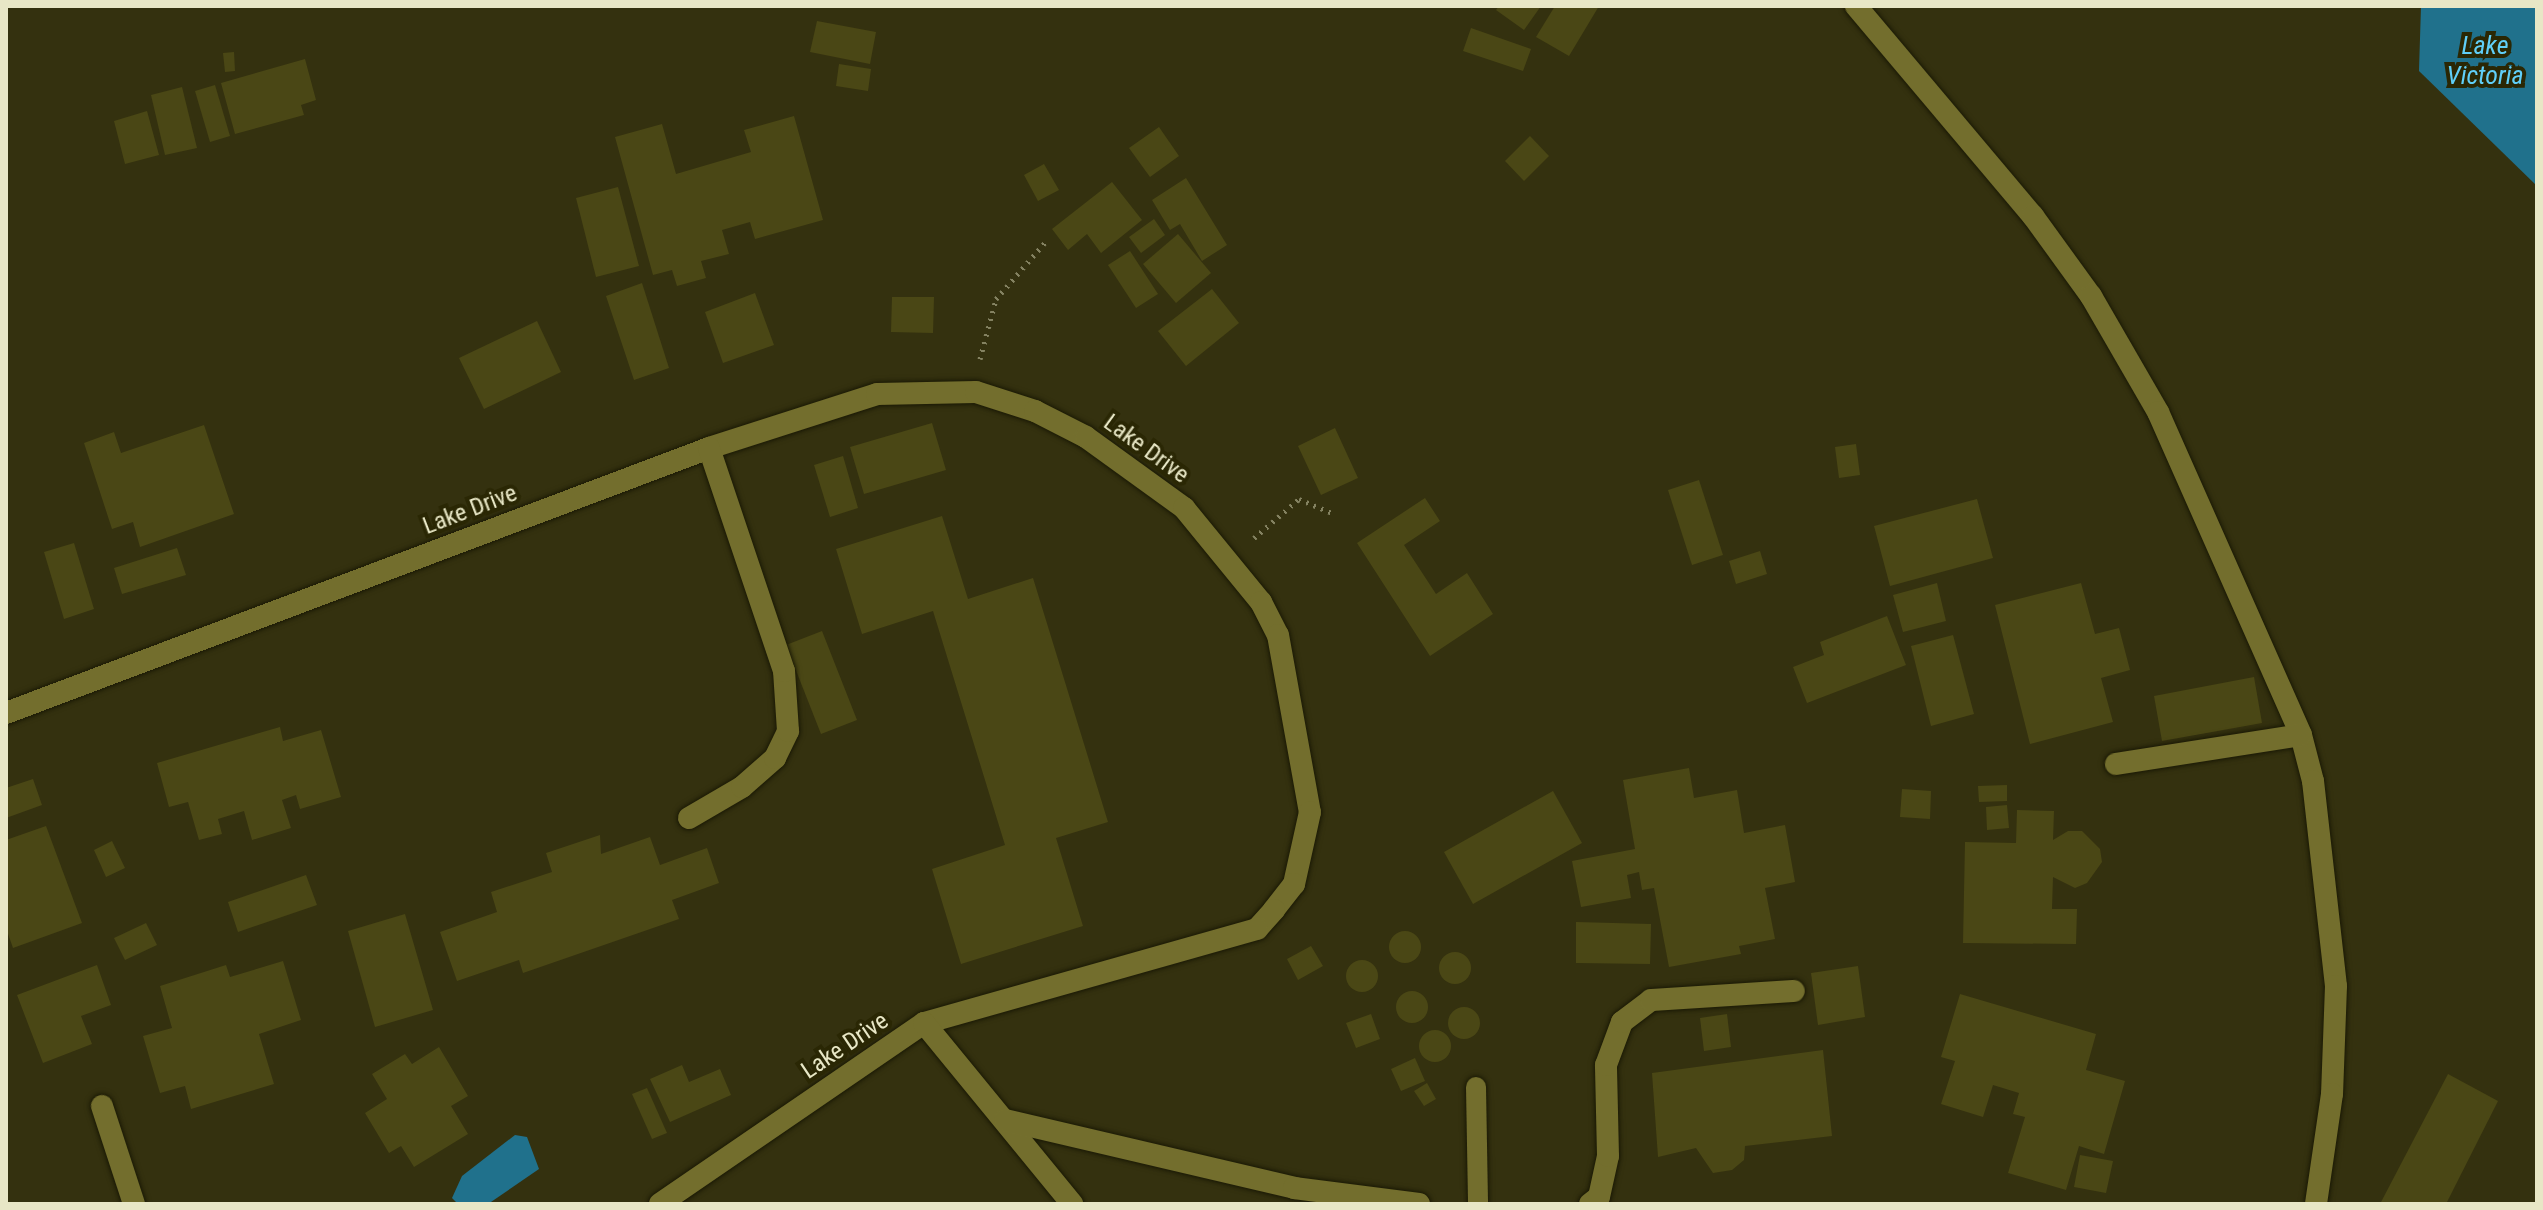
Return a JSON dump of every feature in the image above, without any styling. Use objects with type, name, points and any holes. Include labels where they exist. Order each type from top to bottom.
[{"type":"street","points":[[1856,6],[2033,216],[2091,296],[2158,412],[2301,735],[2313,781],[2336,986],[2332,1094],[2316,1204]]},
{"type":"street","name":"Lake Drive","points":[[6,713],[709,448],[877,394],[976,392],[1035,411],[1086,437],[1184,508],[1261,602],[1278,635],[1310,812],[1294,884],[1257,929],[924,1023],[660,1204]]},
{"type":"street","points":[[689,818],[742,787],[775,758],[788,731],[784,671],[709,448]]},
{"type":"street","points":[[2116,764],[2301,735]]},
{"type":"street","points":[[1590,1204],[1599,1197],[1608,1156],[1606,1065],[1622,1022],[1651,1000],[1794,991]]},
{"type":"street","points":[[924,1023],[1072,1204]]},
{"type":"street","points":[[102,1106],[134,1204]]},
{"type":"street","points":[[1005,1120],[1294,1188],[1419,1204]]},
{"type":"lane","points":[[1476,1087],[1478,1204]]},
{"type":"path","points":[[976,392],[983,334],[996,299],[1048,239]]},
{"type":"path","points":[[1234,569],[1259,530],[1299,499],[1332,513]]},
{"type":"water","name":"Lake Victoria","points":[[2421,6],[2537,6],[2537,186],[2419,71]]},
{"type":"water","points":[[515,1135],[527,1137],[539,1169],[488,1204],[458,1204],[452,1198],[462,1176]]},
{"type":"building","points":[[1499,6],[1541,6],[1524,30],[1496,10]]},
{"type":"building","points":[[1555,6],[1599,6],[1569,56],[1536,37]]},
{"type":"building","points":[[817,21],[876,32],[870,64],[810,52]]},
{"type":"building","points":[[1471,28],[1531,49],[1523,71],[1463,51]]},
{"type":"building","points":[[234,52],[235,71],[225,72],[223,53]]},
{"type":"building","points":[[305,59],[316,100],[301,105],[304,115],[235,134],[221,83]]},
{"type":"building","points":[[839,64],[871,69],[868,91],[836,86]]},
{"type":"building","points":[[215,85],[230,136],[210,142],[195,91]]},
{"type":"building","points":[[182,87],[197,148],[165,155],[151,95]]},
{"type":"building","points":[[147,111],[159,155],[125,164],[114,121]]},
{"type":"building","points":[[794,116],[823,220],[755,239],[750,222],[722,230],[729,254],[701,261],[706,278],[677,286],[672,270],[653,275],[615,137],[662,124],[676,174],[751,152],[744,130]]},
{"type":"building","points":[[1159,127],[1179,156],[1150,177],[1129,148]]},
{"type":"building","points":[[1530,136],[1549,156],[1524,181],[1505,161]]},
{"type":"building","points":[[1044,164],[1059,190],[1038,201],[1024,175]]},
{"type":"building","points":[[1186,178],[1227,245],[1202,261],[1180,224],[1170,230],[1152,200]]},
{"type":"building","points":[[1112,182],[1142,220],[1101,253],[1087,234],[1068,250],[1052,229]]},
{"type":"building","points":[[618,187],[639,266],[596,277],[576,198]]},
{"type":"building","points":[[1154,219],[1165,235],[1141,253],[1129,237]]},
{"type":"building","points":[[1178,234],[1211,273],[1176,303],[1143,264]]},
{"type":"building","points":[[1130,251],[1158,294],[1136,308],[1108,265]]},
{"type":"building","points":[[642,283],[669,368],[634,380],[606,296]]},
{"type":"building","points":[[1212,289],[1239,323],[1186,366],[1158,331]]},
{"type":"building","points":[[755,293],[774,345],[723,363],[705,312]]},
{"type":"building","points":[[892,297],[934,297],[933,333],[891,332]]},
{"type":"building","points":[[537,321],[561,372],[484,409],[459,358]]},
{"type":"building","points":[[932,423],[946,470],[864,494],[850,447]]},
{"type":"building","points":[[204,425],[234,514],[140,547],[133,522],[112,529],[84,443],[114,432],[121,453]]},
{"type":"building","points":[[1335,428],[1358,478],[1321,495],[1298,446]]},
{"type":"building","points":[[1856,444],[1860,475],[1839,478],[1835,447]]},
{"type":"building","points":[[843,456],[858,508],[830,517],[814,465]]},
{"type":"building","points":[[1699,480],[1723,555],[1692,565],[1668,490]]},
{"type":"building","points":[[1425,498],[1440,521],[1404,545],[1436,594],[1467,573],[1493,614],[1430,656],[1357,543]]},
{"type":"building","points":[[1977,499],[1993,558],[1890,586],[1874,526]]},
{"type":"building","points":[[942,516],[968,599],[1033,578],[1108,822],[1056,838],[1083,926],[961,964],[932,869],[1005,845],[933,611],[862,634],[836,549]]},
{"type":"building","points":[[74,543],[94,609],[64,619],[44,552]]},
{"type":"building","points":[[177,548],[186,575],[122,594],[114,568]]},
{"type":"building","points":[[1760,551],[1767,574],[1736,584],[1729,561]]},
{"type":"building","points":[[1937,583],[1946,621],[1903,632],[1893,595]]},
{"type":"building","points":[[2081,583],[2095,634],[2119,628],[2130,670],[2101,678],[2113,722],[2030,744],[1995,605]]},
{"type":"building","points":[[1887,616],[1906,665],[1807,703],[1793,667],[1824,655],[1820,642]]},
{"type":"building","points":[[822,631],[857,720],[821,734],[786,645]]},
{"type":"building","points":[[1953,635],[1974,714],[1931,726],[1911,646]]},
{"type":"building","points":[[2254,677],[2262,723],[2162,741],[2154,696]]},
{"type":"building","points":[[280,727],[283,741],[321,730],[341,797],[300,809],[296,795],[282,800],[291,828],[252,840],[244,811],[218,819],[222,834],[199,840],[188,802],[169,807],[157,763]]},
{"type":"building","points":[[1689,768],[1694,798],[1737,790],[1744,833],[1785,825],[1795,882],[1765,888],[1775,939],[1739,946],[1741,954],[1669,967],[1654,888],[1642,890],[1639,872],[1627,875],[1631,898],[1581,907],[1572,861],[1635,849],[1623,780]]},
{"type":"building","points":[[33,779],[42,805],[6,818],[6,788]]},
{"type":"building","points":[[2007,785],[2007,801],[1979,802],[1978,786]]},
{"type":"building","points":[[1902,789],[1931,791],[1930,819],[1900,817]]},
{"type":"building","points":[[1553,791],[1582,843],[1473,904],[1444,852]]},
{"type":"building","points":[[2007,805],[2009,828],[1987,830],[1986,807]]},
{"type":"building","points":[[2017,810],[2054,811],[2053,840],[2068,831],[2082,831],[2100,849],[2102,862],[2087,883],[2075,888],[2053,877],[2052,909],[2077,909],[2076,944],[1963,943],[1965,842],[2016,843]]},
{"type":"building","points":[[46,826],[82,923],[13,948],[6,928],[6,840]]},
{"type":"building","points":[[600,835],[601,854],[650,837],[660,865],[707,848],[719,883],[672,900],[679,919],[523,973],[519,960],[457,981],[440,932],[497,912],[491,892],[552,872],[546,853]]},
{"type":"building","points":[[112,841],[125,868],[106,877],[94,850]]},
{"type":"building","points":[[306,875],[317,905],[238,932],[228,902]]},
{"type":"building","points":[[405,914],[433,1010],[375,1027],[348,931]]},
{"type":"building","points":[[1576,922],[1651,924],[1650,964],[1576,963]]},
{"type":"building","points":[[146,923],[157,945],[125,960],[114,938]]},
{"type":"building","points":[[1405,931],[1416,936],[1421,947],[1416,958],[1405,963],[1394,958],[1389,947],[1394,936]]},
{"type":"building","points":[[1311,946],[1323,966],[1298,980],[1287,959]]},
{"type":"building","points":[[1455,952],[1466,957],[1471,968],[1466,979],[1455,984],[1444,979],[1439,968],[1444,957]]},
{"type":"building","points":[[1362,960],[1373,965],[1378,976],[1373,987],[1362,992],[1351,987],[1346,976],[1351,965]]},
{"type":"building","points":[[283,961],[301,1020],[259,1034],[274,1084],[191,1109],[185,1086],[160,1093],[143,1036],[172,1028],[160,986],[226,965],[230,977]]},
{"type":"building","points":[[97,965],[111,1005],[81,1016],[92,1044],[43,1063],[17,995]]},
{"type":"building","points":[[1858,966],[1865,1017],[1818,1025],[1811,973]]},
{"type":"building","points":[[1412,991],[1423,996],[1428,1007],[1423,1018],[1412,1023],[1401,1018],[1396,1007],[1401,996]]},
{"type":"building","points":[[1960,994],[2096,1034],[2086,1070],[2125,1081],[2104,1154],[2079,1146],[2066,1190],[2008,1173],[2025,1117],[2013,1114],[2019,1093],[1993,1085],[1983,1117],[1941,1104],[1955,1061],[1941,1057]]},
{"type":"building","points":[[1464,1007],[1475,1012],[1480,1023],[1475,1034],[1464,1039],[1453,1034],[1448,1023],[1453,1012]]},
{"type":"building","points":[[1371,1014],[1380,1039],[1356,1048],[1346,1023]]},
{"type":"building","points":[[1727,1014],[1731,1047],[1704,1051],[1700,1018]]},
{"type":"building","points":[[1435,1030],[1446,1035],[1451,1046],[1446,1057],[1435,1062],[1424,1057],[1419,1046],[1424,1035]]},
{"type":"building","points":[[439,1047],[468,1096],[451,1106],[468,1134],[414,1167],[401,1146],[389,1153],[365,1113],[387,1099],[372,1074],[405,1054],[412,1064]]},
{"type":"building","points":[[1823,1050],[1832,1136],[1745,1146],[1744,1160],[1732,1170],[1713,1173],[1696,1148],[1658,1157],[1652,1073]]},
{"type":"building","points":[[1415,1058],[1425,1081],[1401,1091],[1391,1069]]},
{"type":"building","points":[[682,1065],[689,1082],[720,1069],[731,1095],[670,1122],[650,1079]]},
{"type":"building","points":[[2448,1074],[2498,1101],[2446,1204],[2380,1204]]},
{"type":"building","points":[[1427,1083],[1436,1099],[1424,1106],[1414,1091]]},
{"type":"building","points":[[647,1088],[667,1133],[652,1139],[632,1094]]},
{"type":"building","points":[[2080,1155],[2113,1161],[2106,1193],[2074,1187]]}]
